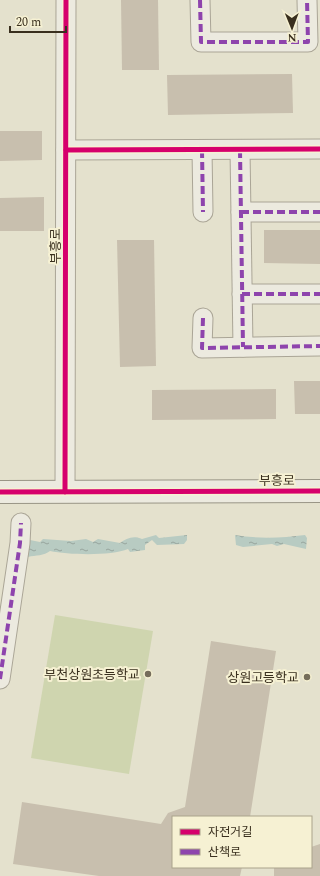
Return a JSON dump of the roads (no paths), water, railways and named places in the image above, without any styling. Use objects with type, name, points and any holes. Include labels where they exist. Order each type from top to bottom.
[{"type":"street","name":"부흥로","points":[[65,492],[66,0]]},
{"type":"street","points":[[200,0],[201,42],[308,42],[307,0]]},
{"type":"street","points":[[66,150],[320,149]]},
{"type":"street","points":[[202,150],[203,212]]},
{"type":"street","points":[[240,150],[243,347]]},
{"type":"street","points":[[241,212],[320,212]]},
{"type":"street","points":[[242,294],[320,294]]},
{"type":"street","points":[[203,318],[202,348],[320,346]]},
{"type":"street","name":"부흥로","points":[[0,492],[320,491]]},
{"type":"street","points":[[0,679],[20,542],[21,523]]},
{"type":"water","points":[[156,535],[159,538],[187,535],[187,540],[184,544],[157,545],[152,540],[145,545],[145,550],[130,552],[128,549],[101,554],[50,551],[43,555],[28,557],[30,540],[40,542],[43,539],[71,541],[86,539],[93,542],[98,539],[120,543],[130,538],[136,537],[142,539]]},
{"type":"water","points":[[235,535],[270,538],[305,535],[307,538],[306,549],[284,544],[277,546],[272,544],[243,547],[236,545]]},
{"type":"place","name":"부천상원초등학교","points":[[148,674]]},
{"type":"place","name":"상원고등학교","points":[[307,677]]}]
